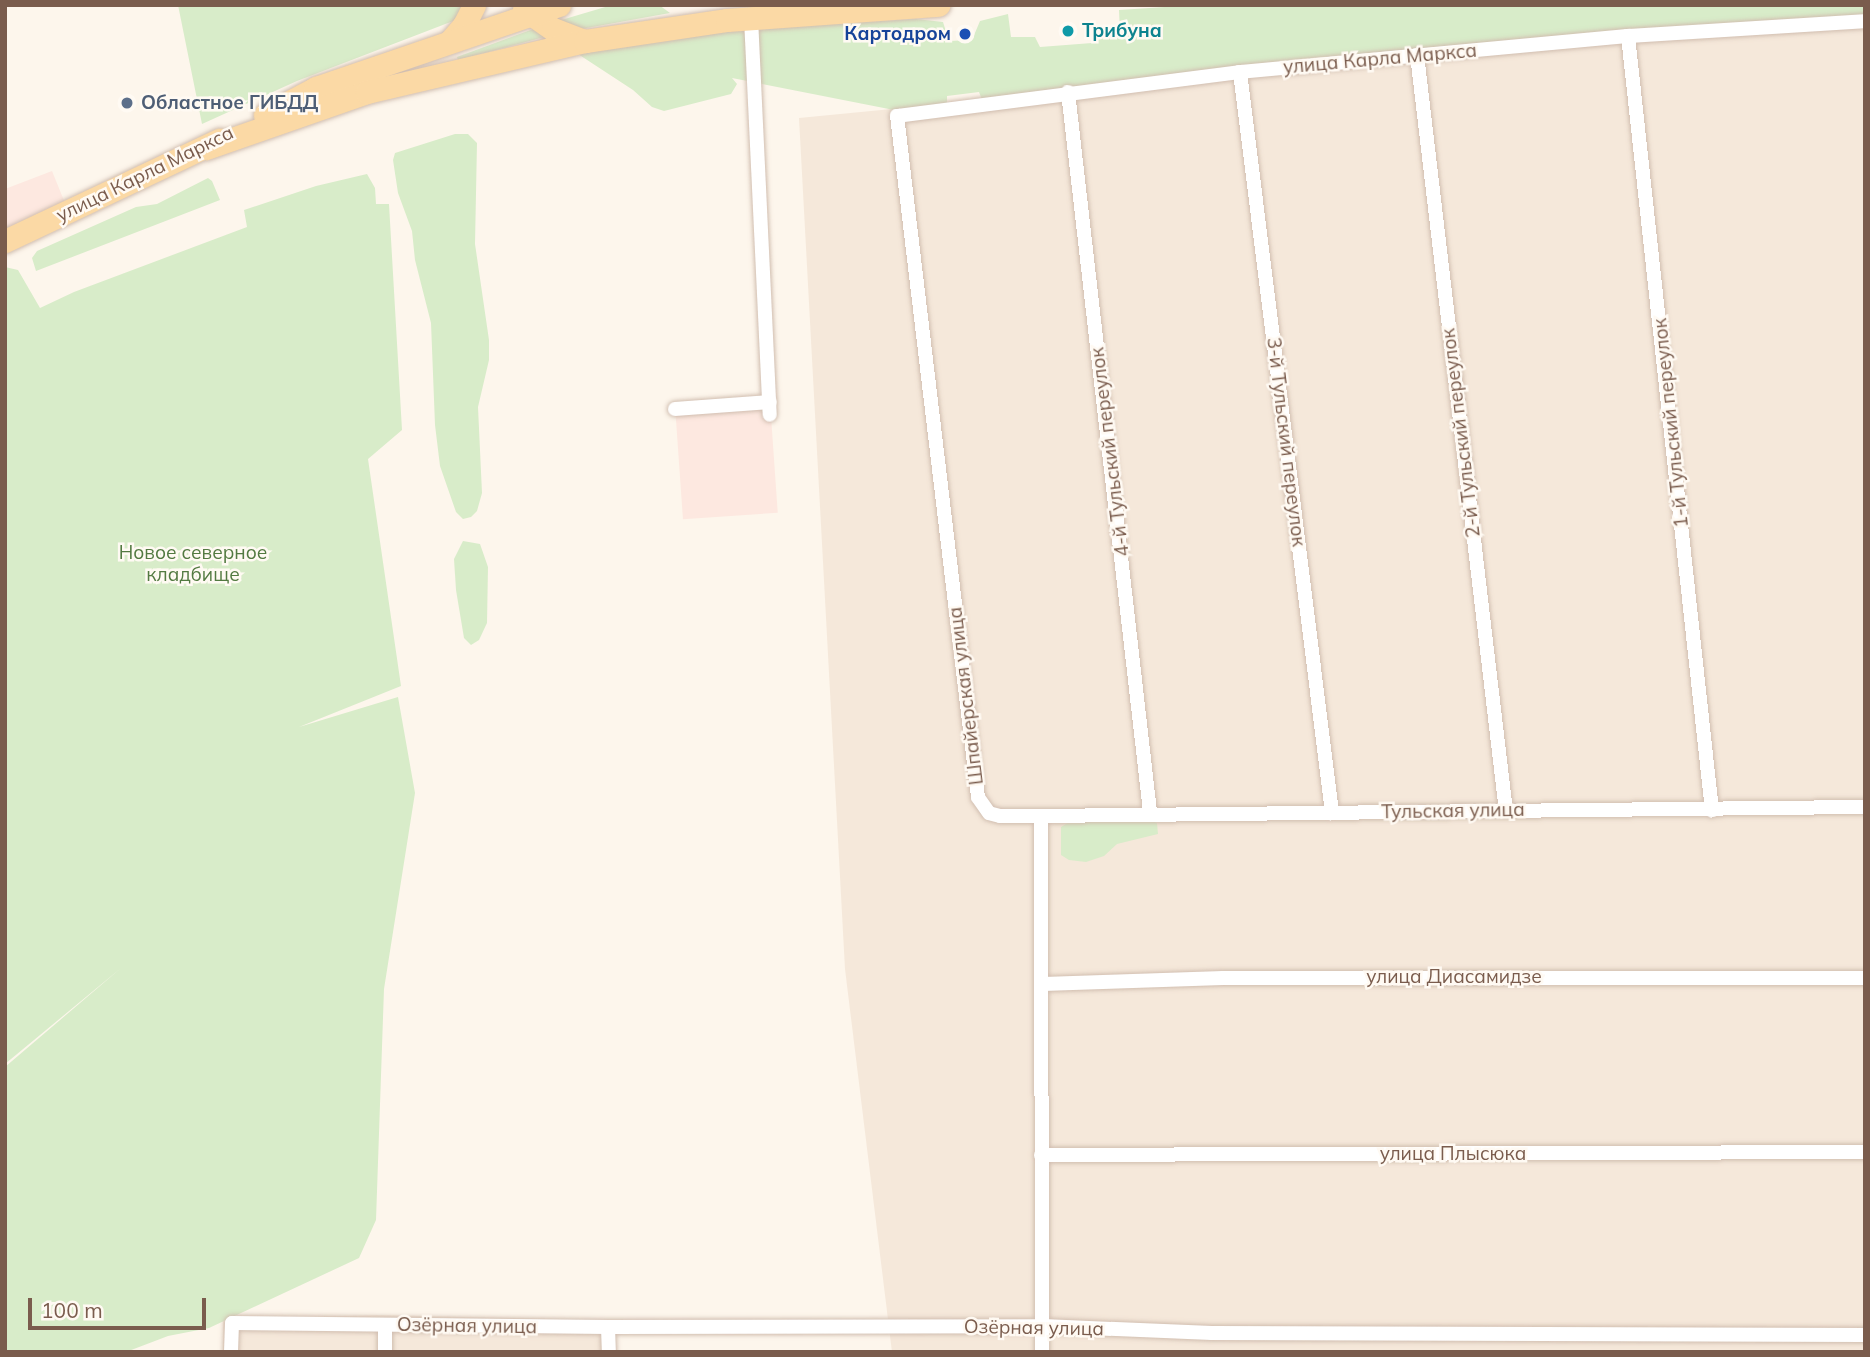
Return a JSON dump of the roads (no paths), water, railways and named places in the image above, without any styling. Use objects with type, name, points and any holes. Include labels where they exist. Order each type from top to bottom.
[{"type":"main road","points":[[451,40],[464,25],[474,5]]},
{"type":"main road","name":"улица Карла Маркса","points":[[5,241],[206,148],[316,88],[451,40],[525,9],[559,5]]},
{"type":"main road","points":[[689,5],[712,18],[727,20]]},
{"type":"main road","points":[[206,148],[367,92],[585,41],[800,10],[938,5]]},
{"type":"main road","points":[[525,9],[566,36],[585,41]]},
{"type":"street","points":[[675,409],[770,408],[751,18]]},
{"type":"street","name":"улица Карла Маркса","points":[[897,116],[1240,72],[1628,36],[1865,21]]},
{"type":"street","name":"1-й Тульский переулок","points":[[1628,36],[1712,810]]},
{"type":"street","name":"2-й Тульский переулок","points":[[1417,55],[1506,811]]},
{"type":"street","name":"3-й Тульский переулок","points":[[1240,72],[1332,813]]},
{"type":"street","name":"4-й Тульский переулок","points":[[1068,92],[1150,812]]},
{"type":"street","name":"Шпайерская улица","points":[[897,116],[978,797],[989,813],[1041,816]]},
{"type":"street","name":"Тульская улица","points":[[1041,816],[1150,812],[1332,813],[1865,807]]},
{"type":"street","points":[[1041,816],[1042,1352]]},
{"type":"street","name":"улица Диасамидзе","points":[[1043,984],[1236,978],[1865,978]]},
{"type":"street","name":"улица Плысюка","points":[[1041,1155],[1865,1152]]},
{"type":"street","name":"Озёрная улица","points":[[231,1352],[232,1323],[608,1327],[1042,1326],[1212,1333],[1865,1335]]},
{"type":"street","points":[[385,1325],[385,1352]]},
{"type":"street","points":[[608,1327],[609,1352]]},
{"type":"place","name":"Трибуна","points":[[1068,31]]},
{"type":"place","name":"Картодром","points":[[965,34]]},
{"type":"place","name":"Областное ГИБДД","points":[[127,103]]},
{"type":"park label","name":"Новое северное кладбище","points":[[193,564]]}]
